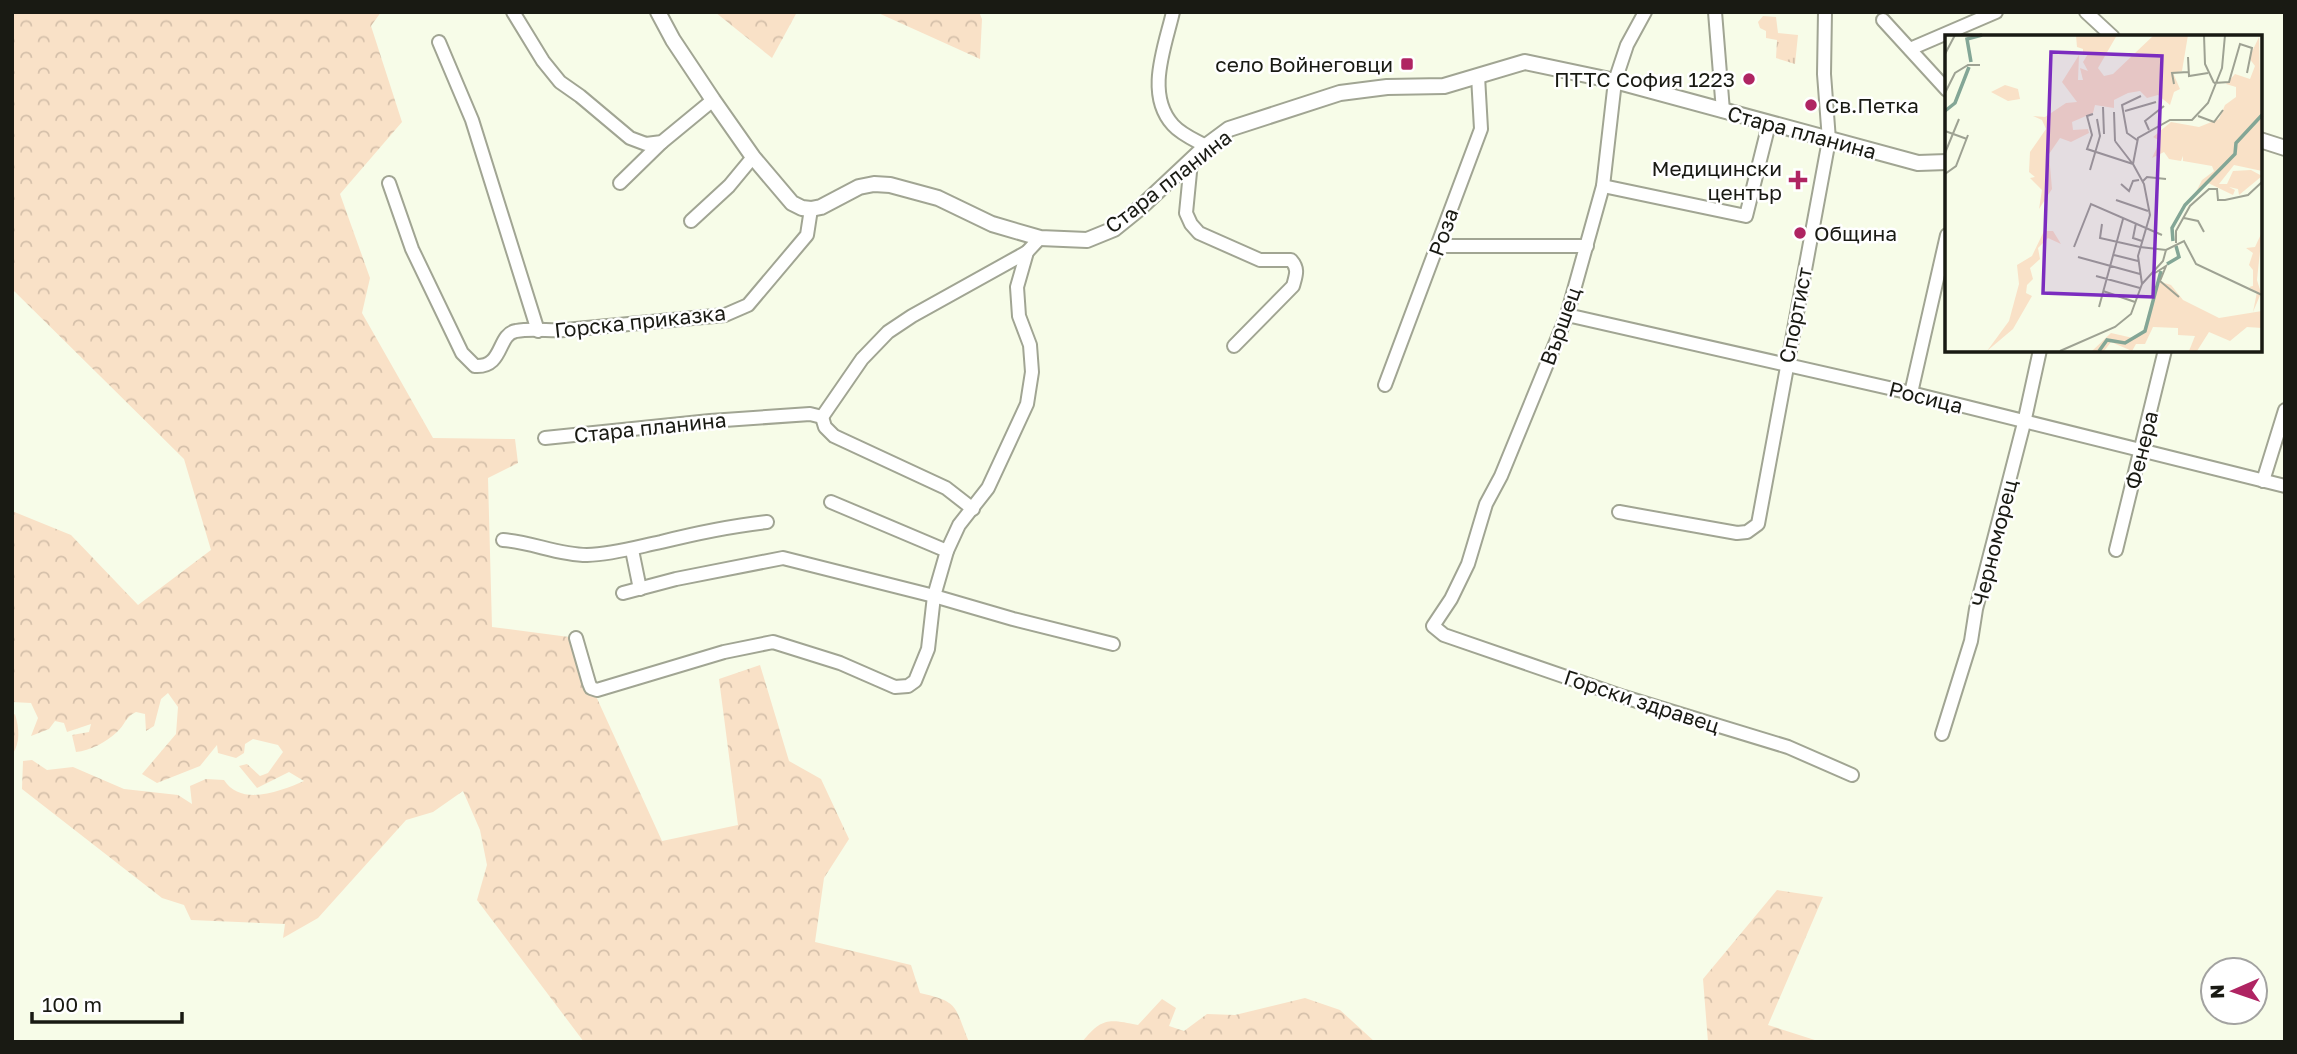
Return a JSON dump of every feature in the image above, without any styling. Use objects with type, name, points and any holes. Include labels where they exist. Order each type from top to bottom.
[{"type":"street","points":[[513,12],[543,61],[560,82],[630,138],[646,144],[662,142]]},
{"type":"street","points":[[658,12],[713,100],[753,157],[792,203],[811,209]]},
{"type":"street","points":[[1173,12],[1163,45],[1159,77],[1161,98],[1166,115],[1174,127],[1206,146]]},
{"type":"street","name":"Вършец","points":[[1433,626],[1451,599],[1468,564],[1486,504],[1501,476],[1567,315],[1603,186],[1615,81],[1622,55],[1645,12]]},
{"type":"street","points":[[1715,12],[1723,111]]},
{"type":"street","name":"Спортист","points":[[1619,512],[1737,533],[1750,530],[1758,523],[1829,140],[1824,74],[1825,12]]},
{"type":"street","points":[[1910,49],[1996,12]]},
{"type":"street","points":[[2086,12],[2111,35]]},
{"type":"street","points":[[1883,20],[1945,88]]},
{"type":"street","points":[[439,42],[472,120],[538,331]]},
{"type":"street","name":"Стара планина","points":[[811,209],[821,207],[859,187],[890,185],[938,198],[992,224],[1040,238],[1087,240],[1114,229],[1206,146],[1229,129],[1340,93],[1360,89],[1444,86],[1525,62],[1615,81],[1918,163],[1945,162]]},
{"type":"street","name":"Роза","points":[[1385,385],[1480,130],[1478,76]]},
{"type":"street","points":[[620,184],[662,142],[713,100]]},
{"type":"street","points":[[1603,186],[1746,216],[1769,124]]},
{"type":"street","points":[[2262,141],[2285,148]]},
{"type":"street","points":[[691,221],[729,186],[753,157]]},
{"type":"street","points":[[1191,162],[1186,213],[1199,233],[1260,260],[1291,260],[1296,265],[1297,273],[1293,286],[1234,346]]},
{"type":"street","name":"Горска приказка","points":[[389,183],[431,292],[462,353],[475,366],[489,364],[514,331],[725,315],[743,308],[807,235],[811,209]]},
{"type":"street","points":[[972,509],[946,488],[834,436],[825,427],[822,417],[862,359],[888,332],[1027,252],[1040,238]]},
{"type":"street","points":[[1911,393],[1945,244]]},
{"type":"street","points":[[1438,246],[1587,246]]},
{"type":"street","points":[[576,638],[591,688],[597,690],[724,652],[773,642],[840,663],[895,687],[908,687],[915,681],[928,649],[934,596],[947,551],[959,525],[988,488],[1027,404],[1032,372],[1030,345],[1018,316],[1017,287],[1027,252]]},
{"type":"street","name":"Росица","points":[[1567,315],[1911,393],[2285,486]]},
{"type":"street","name":"Черноморец","points":[[1941,734],[1971,641],[2040,352]]},
{"type":"street","name":"Фенера","points":[[2116,550],[2165,352]]},
{"type":"street","points":[[2263,481],[2285,410]]},
{"type":"street","name":"Стара планина","points":[[545,438],[710,421],[810,414],[822,417]]},
{"type":"street","points":[[831,502],[947,551]]},
{"type":"street","points":[[503,540],[585,555],[632,550],[731,526],[767,522]]},
{"type":"street","points":[[632,550],[640,589]]},
{"type":"street","points":[[623,593],[676,579],[783,558],[1113,644]]},
{"type":"street","name":"Горски здравец","points":[[1433,626],[1444,635],[1572,680],[1788,747],[1852,775]]},
{"type":"green space","points":[[12,12],[381,12],[371,26],[402,122],[340,194],[370,278],[362,313],[433,438],[515,439],[518,463],[488,478],[492,627],[569,637],[662,841],[738,825],[719,679],[760,665],[789,761],[821,779],[849,839],[824,878],[815,942],[911,965],[920,993],[942,999],[954,1007],[969,1042],[584,1042],[477,900],[487,865],[480,830],[463,791],[433,812],[406,820],[318,918],[283,938],[285,924],[191,920],[184,905],[162,898],[22,789],[23,761],[32,760],[47,770],[73,767],[124,789],[178,795],[192,804],[190,786],[206,779],[224,780],[240,793],[251,795],[273,792],[304,781],[289,772],[257,788],[239,766],[247,764],[260,776],[268,773],[283,752],[278,745],[253,739],[245,744],[244,753],[236,758],[218,753],[217,745],[200,766],[157,783],[142,774],[176,734],[178,707],[168,693],[161,699],[154,726],[146,731],[145,714],[136,712],[108,739],[92,748],[76,752],[72,735],[89,732],[91,724],[67,732],[64,723],[55,721],[49,729],[31,736],[38,718],[31,703],[12,702],[12,511],[71,535],[138,605],[211,550],[184,459],[12,289]]},
{"type":"green space","points":[[715,12],[797,12],[772,58]]},
{"type":"green space","points":[[876,12],[979,12],[982,19],[980,59]]},
{"type":"green space","points":[[1763,16],[1776,17],[1778,33],[1798,35],[1795,64],[1776,58],[1777,40],[1766,38],[1766,31],[1760,28],[1758,22]]},
{"type":"green space","points":[[15,714],[18,735],[12,755],[12,716]]},
{"type":"green space","points":[[1777,890],[1823,897],[1768,1025],[1821,1042],[1708,1042],[1703,979]]},
{"type":"green space","points":[[1305,998],[1340,1010],[1375,1042],[1082,1042],[1095,1028],[1107,1022],[1138,1025],[1162,999],[1176,1008],[1169,1026],[1184,1031],[1207,1014],[1235,1015]]},
{"type":"place","name":"село Войнеговци","points":[[1407,64]]},
{"type":"place","name":"ПТТС София 1223","points":[[1749,79]]},
{"type":"place","name":"Св.Петка","points":[[1811,105]]},
{"type":"place","name":"Медицински център","points":[[1798,180]]},
{"type":"place","name":"Община","points":[[1800,233]]}]
